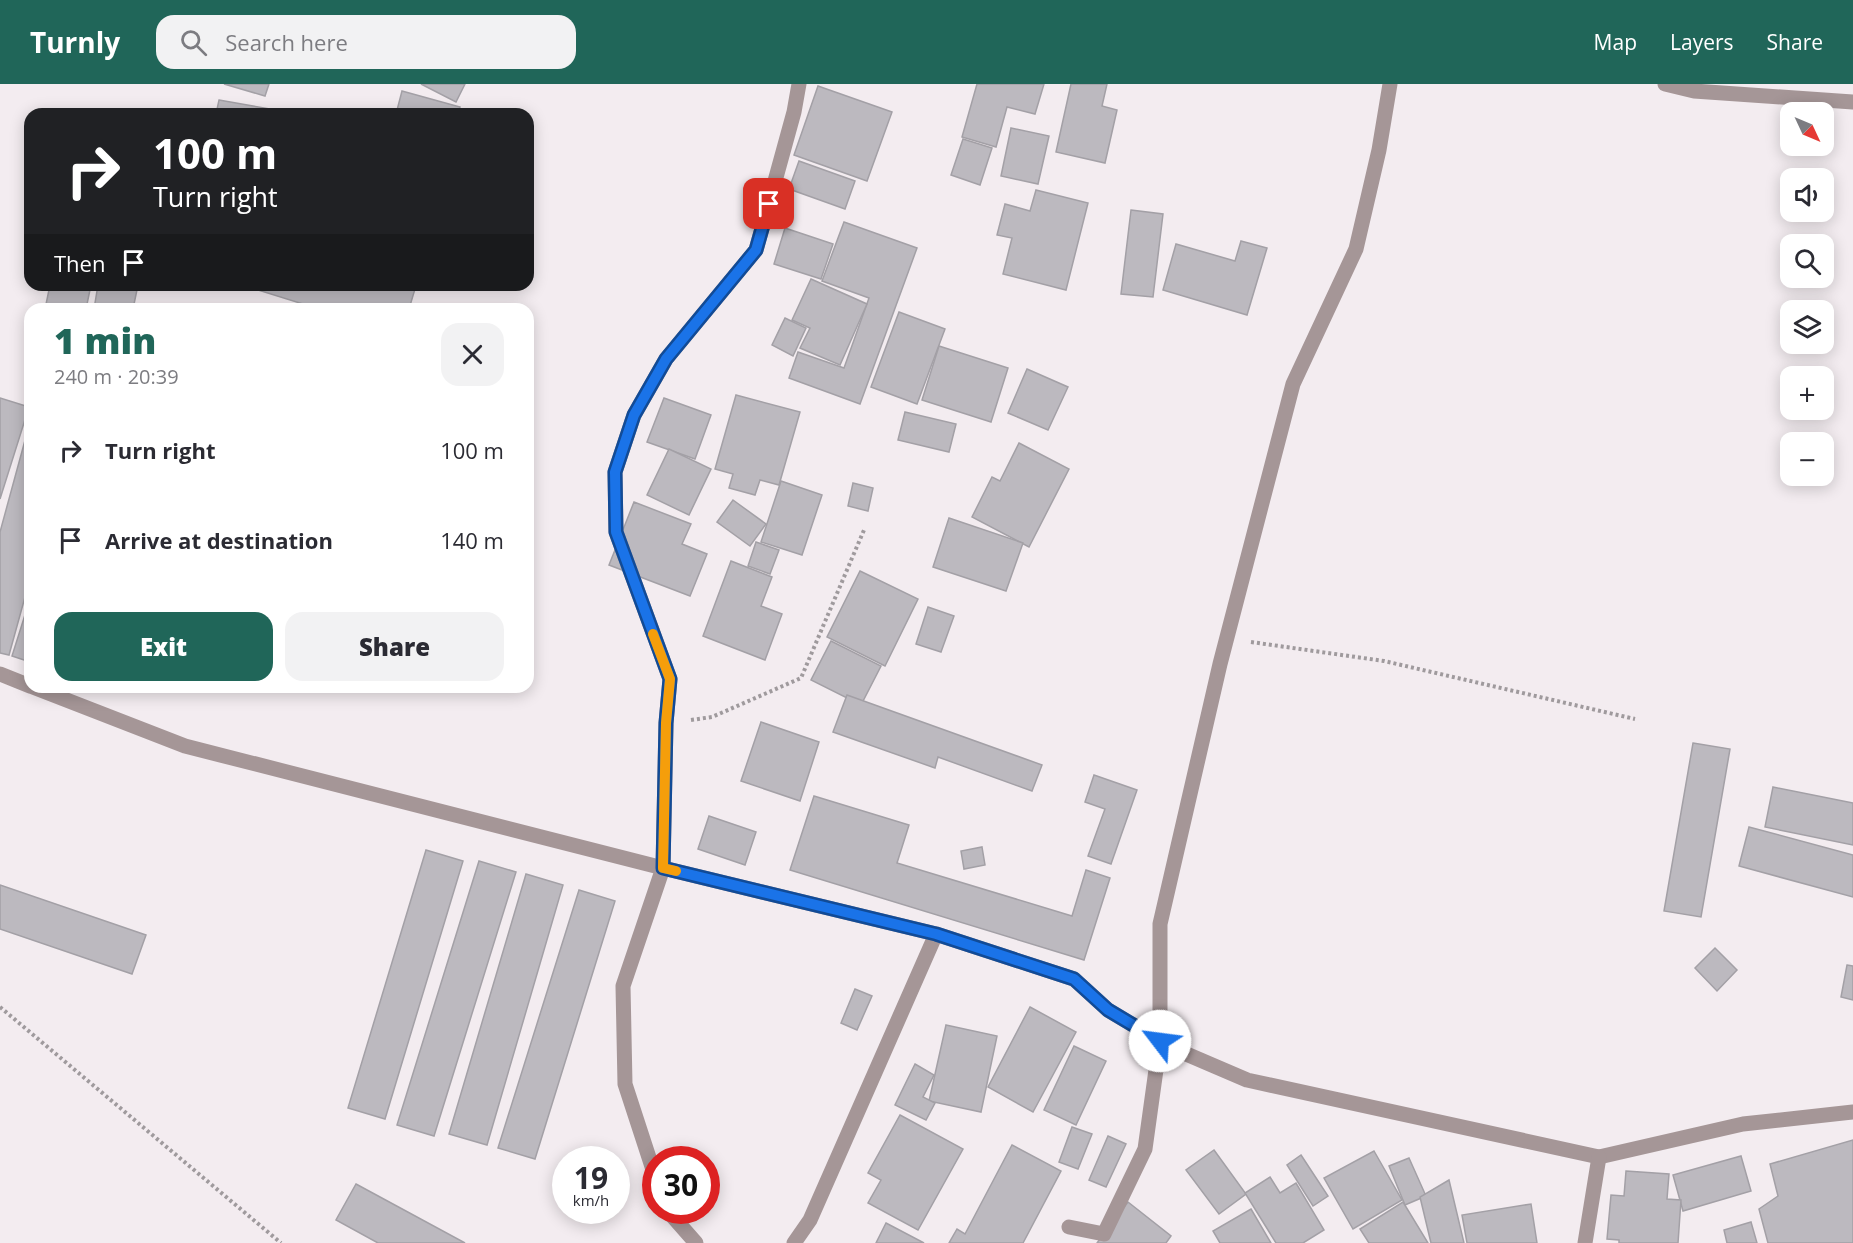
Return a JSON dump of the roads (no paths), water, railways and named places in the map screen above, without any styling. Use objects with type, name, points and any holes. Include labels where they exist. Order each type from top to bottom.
[{"type":"street","points":[[645,1146],[625,1084],[623,986],[663,868],[666,723],[670,679],[616,532],[615,472],[634,415],[666,359],[756,250],[794,112],[799,84]]},
{"type":"street","points":[[1069,1227],[1104,1234],[1145,1149],[1160,1041],[1160,924],[1227,639],[1293,384],[1356,249],[1379,150],[1390,84]]},
{"type":"street","points":[[1665,84],[1694,92],[1853,102]]},
{"type":"street","points":[[0,675],[24,684]]},
{"type":"street","points":[[49,693],[185,746],[663,868],[936,934],[1074,979],[1108,1010],[1170,1047],[1247,1080],[1599,1157],[1743,1124],[1853,1112]]},
{"type":"street","points":[[794,1243],[810,1220],[936,934]]},
{"type":"street","points":[[1585,1243],[1599,1157]]},
{"type":"street","points":[[679,1224],[696,1243]]}]
